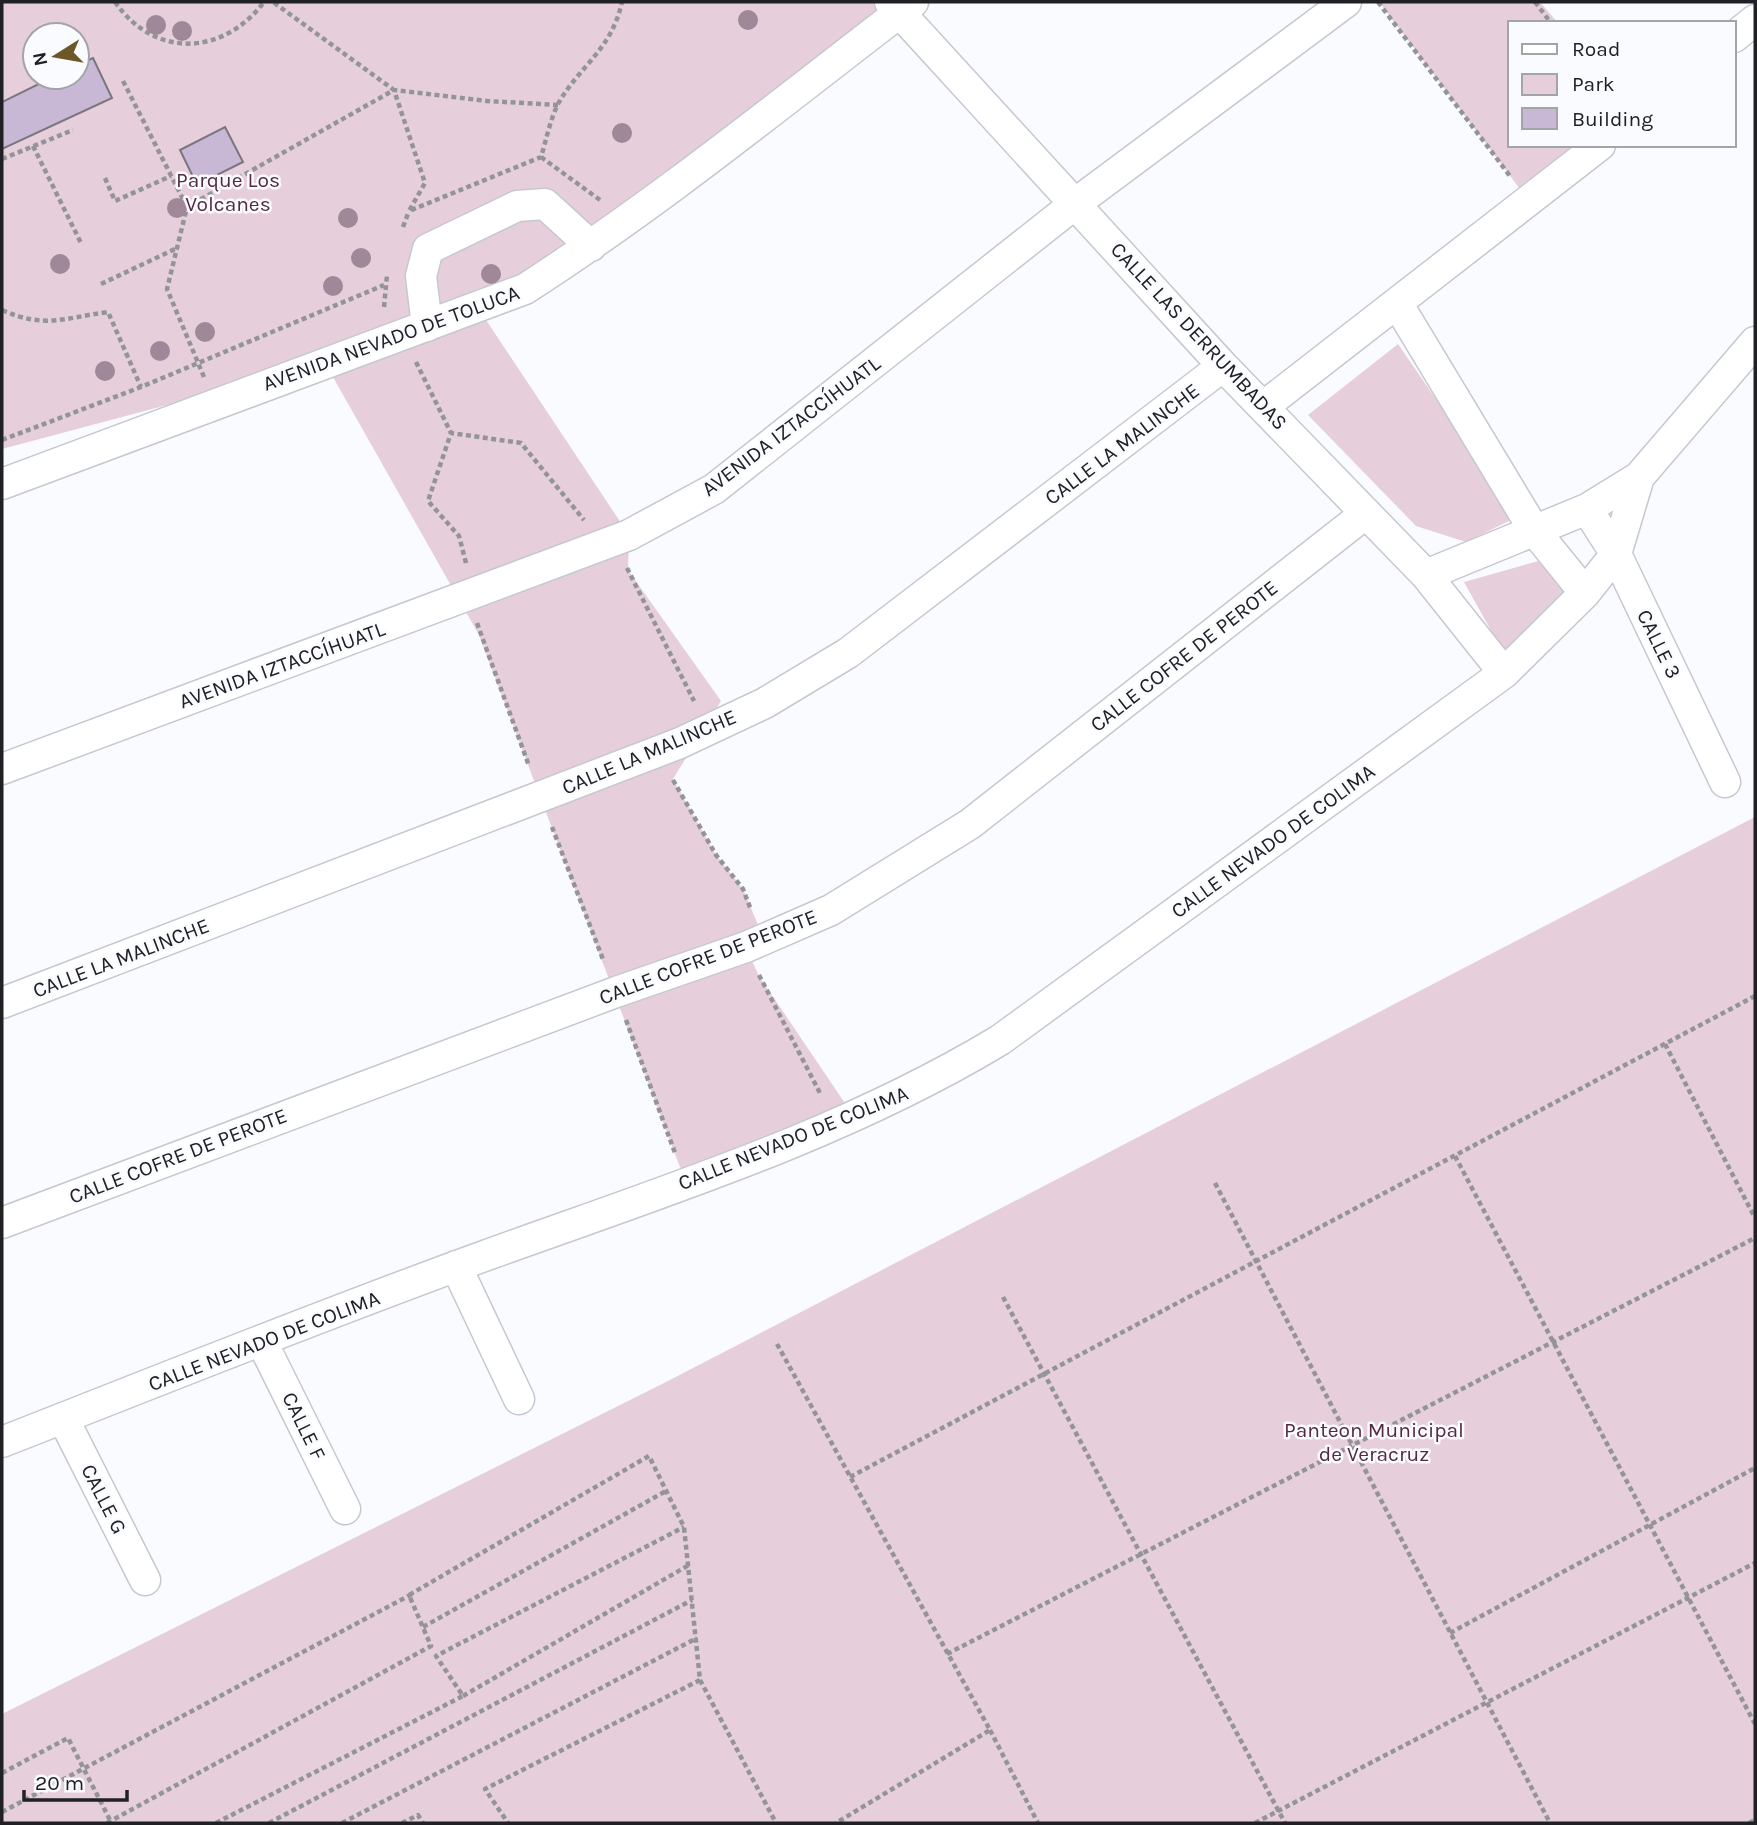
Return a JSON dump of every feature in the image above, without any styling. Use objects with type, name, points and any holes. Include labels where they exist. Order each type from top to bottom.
[{"type":"street","name":"AVENIDA IZTACCÍHUATL","points":[[2,769],[629,535],[714,489],[1076,203],[1346,2]]},
{"type":"street","name":"CALLE LAS DERRUMBADAS","points":[[901,5],[1223,366],[1426,575],[1504,673]]},
{"type":"street","name":"AVENIDA NEVADO DE TOLUCA","points":[[2,484],[525,289],[592,246],[824,72],[901,5]]},
{"type":"street","points":[[1736,35],[1755,20]]},
{"type":"street","points":[[1263,407],[1598,147]]},
{"type":"street","points":[[415,330],[421,276],[428,248],[517,206],[545,204],[592,246]]},
{"type":"street","points":[[1397,303],[1534,530],[1585,593]]},
{"type":"street","points":[[1426,575],[1587,509],[1639,477],[1752,353]]},
{"type":"street","name":"CALLE LA MALINCHE","points":[[2,1003],[680,743],[765,703],[848,653],[1223,366]]},
{"type":"street","points":[[1616,554],[1639,477]]},
{"type":"street","name":"CALLE 3","points":[[1587,509],[1616,554],[1725,782]]},
{"type":"street","name":"CALLE COFRE DE PEROTE","points":[[2,1223],[764,939],[831,910],[970,824],[1365,514]]},
{"type":"street","name":"CALLE NEVADO DE COLIMA","points":[[2,1442],[456,1266],[837,1125],[942,1076],[1000,1040],[1504,673],[1585,593],[1616,554]]},
{"type":"street","points":[[456,1266],[519,1399]]},
{"type":"street","name":"CALLE F","points":[[262,1342],[345,1509]]},
{"type":"street","name":"CALLE G","points":[[63,1418],[145,1580]]},
{"type":"path","points":[[115,2],[125,16],[147,33],[174,43],[201,43],[228,35],[251,19],[264,2]]},
{"type":"path","points":[[274,2],[394,90],[487,101],[558,105]]},
{"type":"path","points":[[394,90],[425,183],[408,211],[541,157],[558,105],[595,59],[617,25],[622,2]]},
{"type":"path","points":[[1378,2],[1530,202]]},
{"type":"path","points":[[1535,2],[1549,21]]},
{"type":"path","points":[[123,81],[187,207],[167,289],[216,403]]},
{"type":"path","points":[[187,207],[394,90]]},
{"type":"path","points":[[2,159],[73,130]]},
{"type":"path","points":[[33,146],[81,243]]},
{"type":"path","points":[[541,157],[603,202]]},
{"type":"path","points":[[105,178],[115,201],[171,176]]},
{"type":"path","points":[[101,284],[176,248]]},
{"type":"path","points":[[2,440],[141,387],[384,285]]},
{"type":"path","points":[[2,310],[31,322],[63,321],[107,312],[141,387]]},
{"type":"path","points":[[415,330],[451,433],[428,500],[460,536],[470,576]]},
{"type":"path","points":[[451,433],[521,443],[628,570],[707,728],[673,779],[716,855],[743,889],[764,939],[759,976],[837,1125]]},
{"type":"path","points":[[479,635],[686,1183]]},
{"type":"path","points":[[850,1477],[1755,996]]},
{"type":"path","points":[[1665,1044],[1755,1218]]},
{"type":"path","points":[[1455,1156],[1755,1724]]},
{"type":"path","points":[[1215,1183],[1550,1823]]},
{"type":"path","points":[[947,1654],[1755,1238]]},
{"type":"path","points":[[1003,1297],[1285,1823]]},
{"type":"path","points":[[777,1344],[990,1730],[1038,1823]]},
{"type":"path","points":[[463,1696],[436,1656],[409,1595],[649,1456],[684,1527],[700,1680],[776,1823]]},
{"type":"path","points":[[1450,1633],[1755,1468]]},
{"type":"path","points":[[423,1627],[666,1491]]},
{"type":"path","points":[[436,1656],[684,1527]]},
{"type":"path","points":[[1255,1823],[1755,1563]]},
{"type":"path","points":[[216,1823],[463,1696],[689,1564]]},
{"type":"path","points":[[2,1812],[422,1588]]},
{"type":"path","points":[[269,1823],[692,1600]]},
{"type":"path","points":[[342,1823],[697,1638]]},
{"type":"path","points":[[2,1773],[68,1738],[110,1823],[431,1646]]},
{"type":"path","points":[[508,1823],[485,1788],[700,1680]]},
{"type":"path","points":[[836,1823],[990,1730]]},
{"type":"path","points":[[402,1823],[418,1815],[423,1823]]},
{"type":"path","points":[[1749,1823],[1755,1820]]},
{"type":"green space","name":"Parque Los Volcanes","points":[[2,2],[882,2],[900,12],[478,308],[629,535],[628,570],[721,701],[673,779],[716,855],[743,889],[764,939],[746,948],[759,976],[855,1118],[686,1183],[479,635],[325,363],[2,449]]},
{"type":"green space","points":[[1379,2],[1540,2],[1556,21],[1508,21],[1508,147],[1600,147],[1529,201]]},
{"type":"green space","points":[[1398,344],[1517,517],[1466,542],[1416,526],[1308,415]]},
{"type":"green space","points":[[1542,560],[1570,597],[1535,635],[1503,652],[1464,582]]},
{"type":"green space","name":"Panteon Municipal de Veracruz","points":[[1755,817],[1755,1823],[2,1823],[2,1714],[666,1382]]},
{"type":"building","points":[[93,58],[112,98],[2,149],[2,102],[24,91],[91,91]]},
{"type":"building","points":[[225,127],[243,162],[197,185],[180,150]]}]
